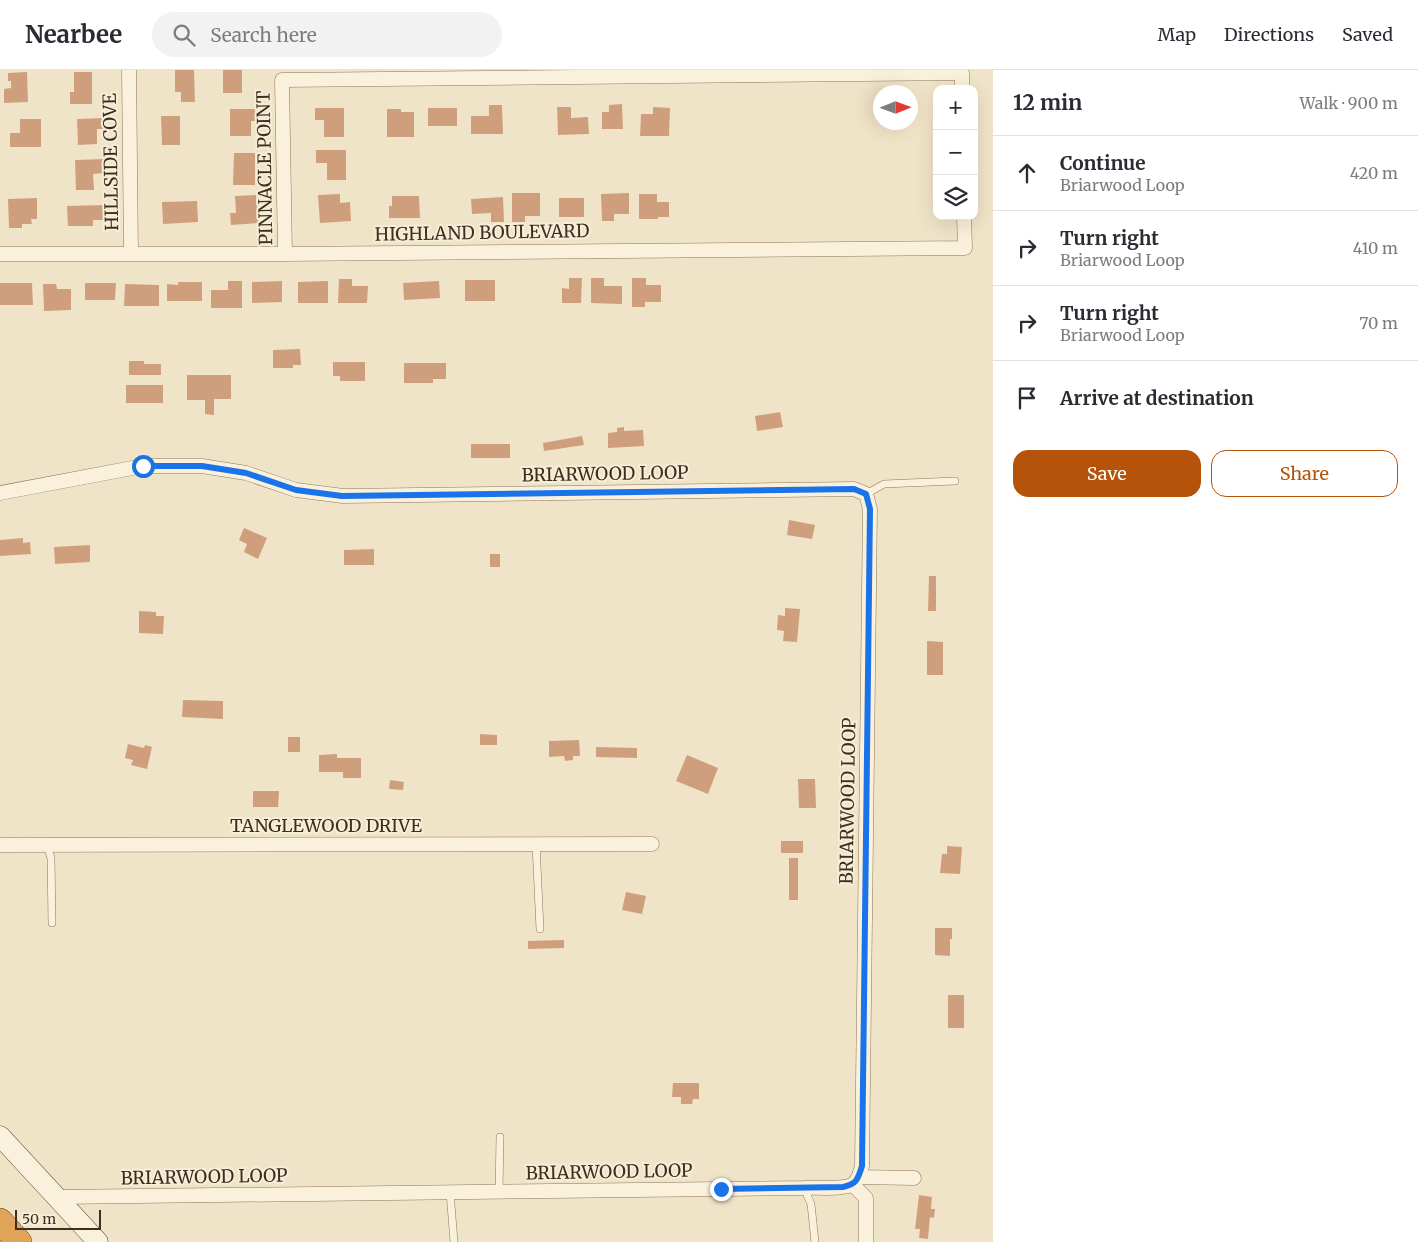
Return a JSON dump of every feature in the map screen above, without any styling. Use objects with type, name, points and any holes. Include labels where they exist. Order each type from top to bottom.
[{"type":"highway","points":[[0,1221],[19,1242]]},
{"type":"street","name":"HILLSIDE COVE","points":[[128,70],[131,253]]},
{"type":"street","name":"PINNACLE POINT","points":[[285,254],[282,80],[962,73],[962,85]]},
{"type":"street","name":"HIGHLAND BOULEVARD","points":[[0,254],[285,254],[964,248],[964,220]]},
{"type":"street","name":"BRIARWOOD LOOP","points":[[0,493],[143,466],[202,466],[246,473],[296,490],[342,496],[854,489],[866,494],[870,509],[862,1166],[856,1181],[843,1187],[804,1188],[58,1197]]},
{"type":"street","name":"TANGLEWOOD DRIVE","points":[[0,845],[652,844]]},
{"type":"street","points":[[0,1136],[98,1242]]},
{"type":"street","points":[[866,1242],[866,1198],[856,1181],[914,1178]]},
{"type":"lane","points":[[866,494],[884,484],[955,481]]},
{"type":"lane","points":[[536,844],[540,929]]},
{"type":"lane","points":[[47,845],[51,858],[52,922]]},
{"type":"lane","points":[[499,1192],[500,1137]]},
{"type":"lane","points":[[804,1188],[811,1204],[815,1242]]},
{"type":"lane","points":[[450,1192],[454,1242]]},
{"type":"building","points":[[175,70],[194,70],[195,102],[181,102],[181,92],[175,92]]},
{"type":"building","points":[[223,70],[242,70],[242,93],[223,93]]},
{"type":"building","points":[[27,72],[28,102],[4,103],[4,89],[11,88],[11,81],[8,81],[8,73]]},
{"type":"building","points":[[74,72],[92,72],[92,104],[70,104],[70,92],[74,92]]},
{"type":"building","points":[[622,104],[623,129],[602,129],[602,112],[609,112],[609,105]]},
{"type":"building","points":[[489,105],[502,105],[503,134],[471,134],[471,116],[489,116]]},
{"type":"building","points":[[557,107],[571,107],[571,118],[588,117],[589,134],[558,135]]},
{"type":"building","points":[[653,107],[670,108],[669,136],[640,136],[641,114],[653,114]]},
{"type":"building","points":[[315,108],[344,108],[344,137],[324,137],[324,120],[315,120]]},
{"type":"building","points":[[428,108],[457,108],[457,126],[428,126]]},
{"type":"building","points":[[230,109],[255,109],[255,121],[251,121],[251,136],[230,136]]},
{"type":"building","points":[[387,109],[401,109],[401,112],[414,112],[414,137],[387,137]]},
{"type":"building","points":[[161,116],[180,116],[180,145],[162,145]]},
{"type":"building","points":[[102,118],[103,129],[97,129],[97,144],[78,145],[77,119]]},
{"type":"building","points":[[20,119],[41,119],[41,147],[10,147],[10,133],[20,133]]},
{"type":"building","points":[[316,150],[346,150],[346,180],[327,180],[327,163],[316,163]]},
{"type":"building","points":[[234,153],[255,153],[255,185],[233,185]]},
{"type":"building","points":[[103,159],[103,173],[93,174],[94,190],[76,190],[75,160]]},
{"type":"building","points":[[512,193],[540,193],[540,216],[525,216],[525,222],[512,222]]},
{"type":"building","points":[[629,193],[629,214],[614,214],[614,221],[602,221],[601,194]]},
{"type":"building","points":[[340,194],[340,203],[350,202],[351,221],[320,223],[318,195]]},
{"type":"building","points":[[639,194],[657,194],[657,202],[669,202],[669,217],[639,219]]},
{"type":"building","points":[[256,195],[258,223],[231,225],[230,213],[236,213],[235,196]]},
{"type":"building","points":[[392,196],[419,196],[420,218],[389,218],[389,206],[392,206]]},
{"type":"building","points":[[503,197],[504,222],[491,222],[491,213],[472,214],[471,199]]},
{"type":"building","points":[[37,198],[37,219],[31,219],[32,224],[22,224],[22,228],[9,228],[8,199]]},
{"type":"building","points":[[559,198],[584,198],[584,217],[559,217]]},
{"type":"building","points":[[197,201],[198,222],[163,224],[162,202]]},
{"type":"building","points":[[104,205],[104,220],[93,220],[93,226],[68,226],[67,206]]},
{"type":"building","points":[[569,278],[582,278],[581,303],[562,303],[562,288],[569,289]]},
{"type":"building","points":[[591,278],[604,278],[604,286],[622,286],[622,304],[591,303]]},
{"type":"building","points":[[632,278],[646,278],[646,285],[661,285],[661,302],[645,302],[645,307],[632,307]]},
{"type":"building","points":[[339,279],[352,279],[352,286],[368,286],[367,303],[338,303]]},
{"type":"building","points":[[465,280],[495,280],[495,301],[465,301]]},
{"type":"building","points":[[228,281],[242,281],[242,308],[211,308],[211,290],[228,290]]},
{"type":"building","points":[[282,281],[282,302],[252,303],[252,282]]},
{"type":"building","points":[[328,281],[328,303],[298,303],[298,282]]},
{"type":"building","points":[[439,281],[440,298],[404,300],[403,283]]},
{"type":"building","points":[[178,282],[202,282],[202,301],[167,301],[167,284],[178,285]]},
{"type":"building","points":[[0,283],[32,283],[33,305],[0,305]]},
{"type":"building","points":[[85,283],[116,283],[115,300],[85,300]]},
{"type":"building","points":[[43,284],[56,284],[57,289],[71,289],[71,310],[44,311]]},
{"type":"building","points":[[125,284],[159,285],[159,306],[124,306]]},
{"type":"building","points":[[300,349],[301,365],[293,365],[293,368],[273,368],[273,350]]},
{"type":"building","points":[[129,361],[144,361],[144,364],[161,364],[161,375],[129,375]]},
{"type":"building","points":[[333,362],[365,362],[365,381],[340,381],[340,376],[333,376]]},
{"type":"building","points":[[404,363],[446,363],[446,379],[433,379],[433,383],[404,383]]},
{"type":"building","points":[[187,375],[231,375],[231,399],[214,399],[214,415],[205,414],[205,400],[187,400]]},
{"type":"building","points":[[126,385],[163,385],[163,403],[126,403]]},
{"type":"building","points":[[780,412],[783,427],[757,431],[755,416]]},
{"type":"building","points":[[624,427],[624,431],[643,430],[644,446],[608,448],[608,433],[617,432],[617,428]]},
{"type":"building","points":[[582,436],[584,445],[544,451],[543,443]]},
{"type":"building","points":[[471,444],[510,444],[510,458],[471,458]]},
{"type":"building","points":[[789,520],[815,525],[812,539],[787,535]]},
{"type":"building","points":[[244,528],[267,538],[258,559],[244,552],[247,544],[239,540]]},
{"type":"building","points":[[23,538],[23,543],[30,542],[31,554],[0,556],[0,540]]},
{"type":"building","points":[[90,545],[90,562],[55,564],[54,547]]},
{"type":"building","points":[[374,549],[374,565],[344,565],[344,550]]},
{"type":"building","points":[[490,554],[500,554],[500,567],[490,567]]},
{"type":"building","points":[[929,576],[936,576],[936,611],[928,611]]},
{"type":"building","points":[[785,608],[800,609],[797,642],[783,641],[784,631],[777,630],[778,615],[785,616]]},
{"type":"building","points":[[139,611],[156,612],[156,616],[164,616],[163,634],[139,633]]},
{"type":"building","points":[[927,641],[943,642],[943,675],[927,675]]},
{"type":"building","points":[[183,700],[223,701],[223,719],[182,717]]},
{"type":"building","points":[[480,734],[497,735],[497,745],[480,745]]},
{"type":"building","points":[[288,737],[300,737],[300,752],[288,752]]},
{"type":"building","points":[[579,740],[580,756],[573,756],[573,760],[565,761],[564,756],[549,757],[549,741]]},
{"type":"building","points":[[128,744],[144,748],[145,745],[152,747],[147,769],[131,765],[133,760],[125,758]]},
{"type":"building","points":[[596,747],[637,748],[637,758],[596,757]]},
{"type":"building","points":[[337,754],[337,758],[361,758],[361,778],[343,778],[343,772],[319,772],[319,755]]},
{"type":"building","points":[[687,755],[718,768],[708,794],[676,781]]},
{"type":"building","points":[[798,779],[815,779],[816,808],[799,808]]},
{"type":"building","points":[[390,780],[404,782],[403,790],[389,789]]},
{"type":"building","points":[[253,791],[279,791],[278,807],[253,807]]},
{"type":"building","points":[[781,841],[803,841],[803,853],[781,853]]},
{"type":"building","points":[[947,846],[962,847],[960,874],[940,873],[942,854],[947,854]]},
{"type":"building","points":[[789,858],[798,858],[798,900],[789,900]]},
{"type":"building","points":[[626,892],[646,896],[642,914],[622,910]]},
{"type":"building","points":[[935,928],[952,928],[950,956],[935,955]]},
{"type":"building","points":[[564,940],[564,948],[528,949],[528,941]]},
{"type":"building","points":[[948,995],[964,995],[964,1028],[948,1028]]},
{"type":"building","points":[[673,1083],[699,1083],[699,1099],[693,1099],[692,1104],[681,1104],[681,1097],[672,1097]]},
{"type":"building","points":[[919,1195],[932,1197],[931,1209],[935,1209],[934,1218],[930,1217],[928,1239],[919,1238],[920,1229],[915,1229]]},
{"type":"route","points":[[143,466],[202,466],[246,473],[296,490],[342,496],[854,489],[866,494],[870,509],[862,1166],[859,1177],[853,1185],[843,1187],[721,1189]]}]
